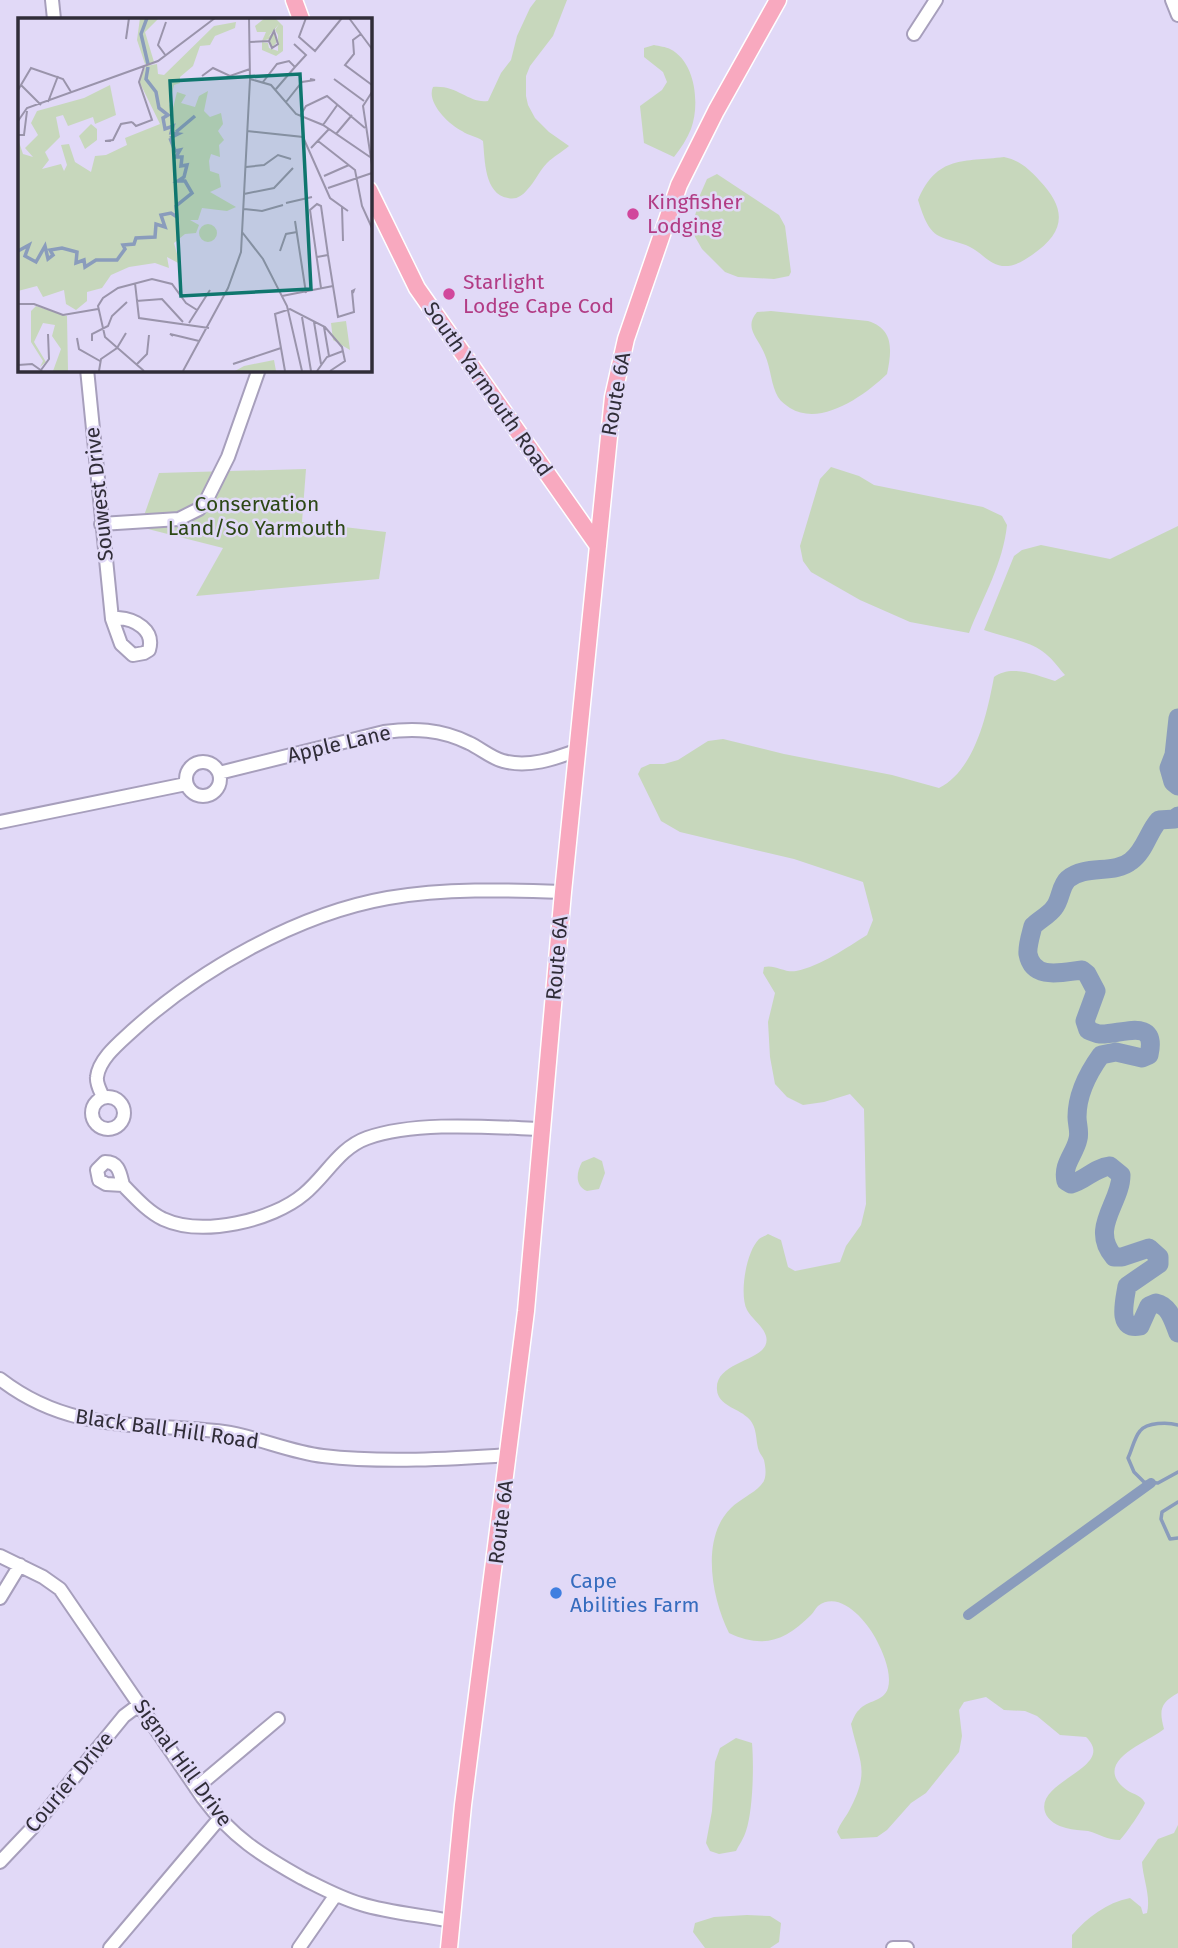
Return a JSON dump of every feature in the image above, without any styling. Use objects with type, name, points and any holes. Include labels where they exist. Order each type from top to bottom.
[{"type":"main road","points":[[294,0],[301,18]]},
{"type":"main road","name":"Route 6A","points":[[449,1948],[467,1778],[526,1311],[608,431],[619,364],[662,228],[692,157],[778,0]]},
{"type":"main road","name":"South Yarmouth Road","points":[[371,194],[417,288],[598,546]]},
{"type":"street","points":[[52,0],[54,18]]},
{"type":"street","points":[[914,34],[936,0]]},
{"type":"street","points":[[1172,0],[1178,15]]},
{"type":"street","name":"Souwest Drive","points":[[87,371],[112,619]]},
{"type":"street","points":[[101,524],[180,519],[199,509],[207,499],[228,457],[258,371]]},
{"type":"street","name":"Apple Lane","points":[[186,784],[186,772],[194,764],[206,762],[219,773],[384,732],[407,729],[449,734],[504,762],[551,760],[578,750]]},
{"type":"street","points":[[0,822],[186,784],[192,793],[208,796],[217,789],[219,773]]},
{"type":"street","points":[[103,1097],[97,1078],[102,1065],[118,1044],[146,1018],[218,965],[285,932],[337,912],[385,898],[439,891],[563,892]]},
{"type":"street","points":[[123,1185],[141,1204],[162,1219],[195,1226],[233,1224],[285,1206],[316,1182],[346,1148],[372,1136],[405,1130],[440,1128],[541,1129]]},
{"type":"street","name":"Black Ball Hill Road","points":[[0,1379],[39,1404],[82,1419],[226,1433],[323,1456],[401,1460],[509,1455]]},
{"type":"street","name":"Signal Hill Drive","points":[[0,1556],[54,1583],[60,1589],[196,1788],[219,1819],[241,1840],[268,1860],[335,1896],[377,1908],[450,1921]]},
{"type":"street","points":[[0,1598],[20,1565]]},
{"type":"street","name":"Courier Drive","points":[[0,1861],[35,1825],[124,1716],[140,1704]]},
{"type":"street","points":[[196,1788],[278,1719]]},
{"type":"street","points":[[110,1948],[219,1819]]},
{"type":"street","points":[[299,1948],[335,1896]]},
{"type":"street","points":[[893,1948],[907,1948]]},
{"type":"green space","points":[[536,0],[567,0],[553,36],[530,66],[526,76],[528,105],[535,118],[549,132],[569,146],[547,163],[523,194],[511,198],[500,195],[490,183],[485,166],[483,141],[456,128],[445,118],[435,106],[432,93],[433,87],[442,87],[475,100],[488,101],[501,73],[511,60],[517,36]]},
{"type":"green space","points":[[654,45],[668,48],[679,55],[686,64],[694,85],[694,119],[688,136],[674,157],[644,143],[640,106],[662,90],[667,82],[663,72],[644,57],[644,48]]},
{"type":"green space","points":[[1004,157],[1014,160],[1039,180],[1054,201],[1059,220],[1051,238],[1032,255],[1014,265],[1002,266],[970,247],[943,238],[931,230],[918,200],[926,185],[943,168],[964,161]]},
{"type":"green space","points":[[717,174],[779,215],[785,226],[791,272],[789,276],[774,279],[738,277],[725,272],[702,249],[694,235],[695,216],[707,179]]},
{"type":"green space","points":[[771,311],[868,321],[876,325],[883,329],[889,342],[887,374],[854,399],[828,411],[802,413],[790,408],[776,392],[767,360],[752,328],[757,312]]},
{"type":"green space","points":[[831,467],[859,476],[874,485],[983,507],[1002,516],[1007,525],[1005,539],[992,580],[969,633],[910,622],[860,600],[811,572],[803,561],[800,546],[820,479]]},
{"type":"green space","name":"Conservation Land/So Yarmouth","points":[[306,469],[302,522],[386,532],[379,579],[196,596],[223,548],[140,527],[159,473]]},
{"type":"green space","points":[[1178,526],[1178,1693],[1162,1708],[1164,1729],[1127,1752],[1115,1768],[1116,1777],[1123,1787],[1141,1797],[1145,1803],[1120,1840],[1063,1827],[1051,1820],[1045,1812],[1045,1801],[1052,1791],[1092,1757],[1093,1748],[1086,1737],[1060,1735],[1037,1716],[1025,1711],[1004,1710],[986,1697],[964,1702],[959,1710],[962,1736],[959,1752],[926,1793],[911,1803],[887,1830],[877,1837],[841,1839],[837,1832],[857,1794],[861,1774],[860,1757],[851,1724],[862,1707],[886,1693],[889,1676],[886,1663],[867,1626],[853,1610],[836,1602],[818,1606],[792,1631],[773,1640],[752,1641],[729,1633],[714,1586],[712,1552],[715,1535],[731,1508],[763,1483],[766,1470],[753,1424],[743,1414],[724,1403],[717,1390],[724,1372],[761,1351],[766,1345],[765,1332],[747,1310],[745,1303],[747,1263],[754,1245],[768,1234],[781,1240],[788,1267],[795,1271],[840,1262],[846,1246],[861,1225],[866,1204],[864,1109],[850,1094],[803,1105],[787,1097],[775,1084],[768,1022],[775,993],[763,973],[764,967],[796,971],[815,965],[867,935],[873,920],[863,882],[794,859],[680,832],[661,821],[638,774],[641,768],[650,764],[678,760],[708,741],[723,739],[892,775],[939,788],[951,780],[970,755],[983,724],[994,677],[1008,671],[1016,671],[1055,681],[1065,675],[1036,647],[984,630],[1014,556],[1022,550],[1041,545],[1110,559]]},
{"type":"green space","points":[[594,1157],[602,1161],[605,1173],[599,1189],[587,1191],[580,1186],[579,1170],[582,1162]]},
{"type":"green space","points":[[736,1738],[752,1743],[750,1812],[745,1834],[736,1851],[719,1854],[710,1851],[706,1843],[712,1811],[715,1762],[720,1748]]},
{"type":"green space","points":[[1178,1825],[1178,1948],[1072,1948],[1072,1935],[1091,1917],[1113,1903],[1130,1898],[1141,1907],[1143,1914],[1147,1913],[1142,1862],[1158,1839],[1174,1833]]},
{"type":"green space","points":[[770,1916],[781,1923],[779,1942],[770,1948],[705,1948],[693,1932],[695,1923],[714,1917]]},
{"type":"waterway","points":[[1178,718],[1174,755],[1169,768],[1173,782],[1178,786]]},
{"type":"waterway","points":[[1178,816],[1175,819],[1159,820],[1140,852],[1131,861],[1117,868],[1083,872],[1068,879],[1054,908],[1033,926],[1028,951],[1031,963],[1042,971],[1058,973],[1082,970],[1087,974],[1096,991],[1085,1021],[1088,1030],[1099,1034],[1135,1030],[1148,1035],[1149,1055],[1142,1058],[1116,1052],[1101,1055],[1092,1069],[1079,1100],[1079,1136],[1065,1175],[1066,1181],[1071,1184],[1110,1166],[1121,1175],[1105,1226],[1107,1246],[1114,1257],[1149,1248],[1159,1257],[1159,1264],[1127,1286],[1125,1319],[1132,1326],[1140,1326],[1149,1306],[1156,1303],[1168,1311],[1178,1333]]},
{"type":"waterway","points":[[1178,1425],[1169,1423],[1143,1428],[1136,1437],[1128,1458],[1134,1472],[1144,1482],[1158,1483],[1178,1472]]},
{"type":"waterway","points":[[968,1615],[1151,1483]]},
{"type":"waterway","points":[[1178,1502],[1162,1512],[1161,1519],[1170,1539],[1178,1538]]},
{"type":"place","name":"Kingfisher Lodging","points":[[633,214]]},
{"type":"place","name":"Starlight Lodge Cape Cod","points":[[449,294]]},
{"type":"place","name":"Cape Abilities Farm","points":[[556,1593]]}]
